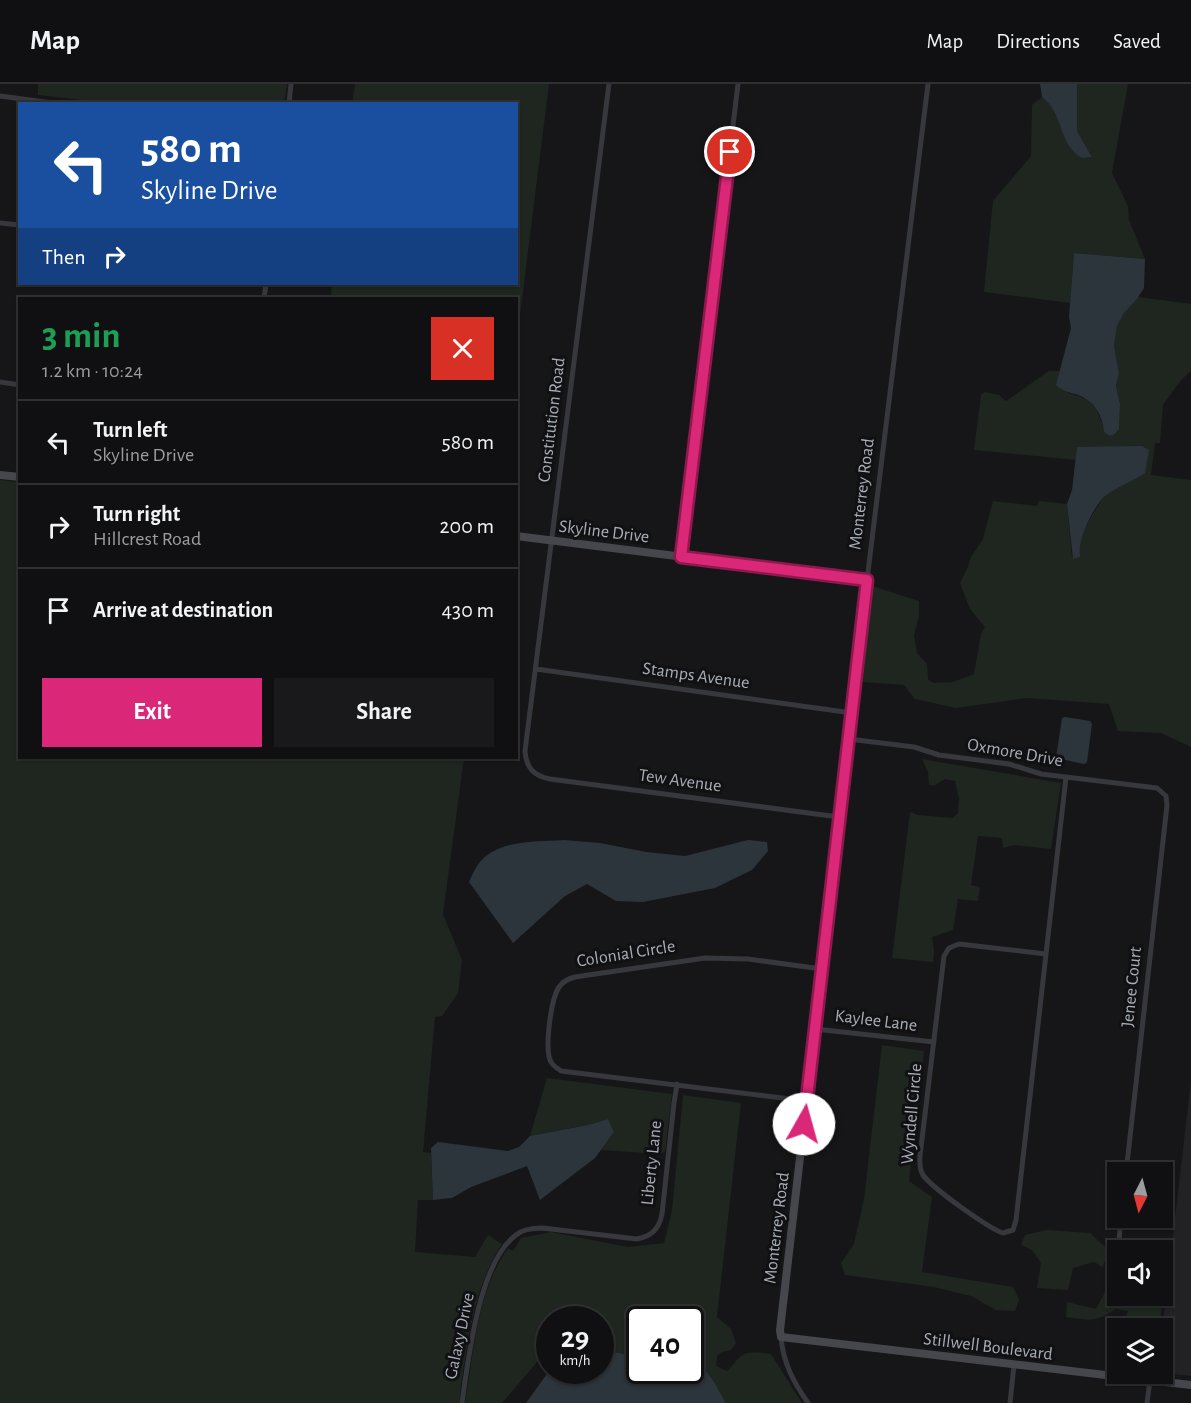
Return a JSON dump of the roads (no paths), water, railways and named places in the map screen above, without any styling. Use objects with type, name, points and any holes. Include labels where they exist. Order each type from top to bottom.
[{"type":"street","points":[[289,102],[291,84]]},
{"type":"street","name":"Constitution Road","points":[[525,759],[609,84]]},
{"type":"street","points":[[681,557],[738,84]]},
{"type":"street","name":"Monterrey Road","points":[[808,1403],[787,1368],[782,1354],[781,1337],[839,817],[928,84]]},
{"type":"street","points":[[0,96],[45,102]]},
{"type":"street","points":[[0,223],[18,225]]},
{"type":"street","points":[[0,382],[18,385]]},
{"type":"street","points":[[0,475],[18,477]]},
{"type":"street","name":"Skyline Drive","points":[[518,536],[867,580]]},
{"type":"street","name":"Stamps Avenue","points":[[536,669],[852,713]]},
{"type":"street","name":"Oxmore Drive","points":[[849,739],[914,747],[939,755],[1010,764],[1041,774],[1157,788],[1166,796],[1167,805]]},
{"type":"street","name":"Tew Avenue","points":[[525,759],[530,769],[543,778],[839,817]]},
{"type":"street","name":"Wyndell Circle","points":[[1046,954],[959,944],[949,948],[944,956],[920,1171],[930,1183],[990,1227],[1003,1233],[1013,1230],[1017,1220],[1066,777]]},
{"type":"street","name":"Jenee Court","points":[[1127,1162],[1167,805]]},
{"type":"street","name":"Colonial Circle","points":[[807,1101],[568,1072],[555,1067],[551,1062],[548,1053],[549,1034],[555,995],[562,983],[575,977],[705,958],[748,959],[822,969]]},
{"type":"street","name":"Kaylee Lane","points":[[815,1029],[934,1042]]},
{"type":"street","name":"Liberty Lane","points":[[506,1244],[516,1234],[532,1228],[637,1239],[647,1237],[654,1232],[659,1226],[662,1214],[677,1084]]},
{"type":"street","name":"Galaxy Drive","points":[[462,1403],[478,1311],[494,1264],[506,1244]]},
{"type":"street","name":"Stillwell Boulevard","points":[[781,1337],[1107,1375]]},
{"type":"street","points":[[1010,1403],[1014,1365]]},
{"type":"street","name":"Stillwell Boulevard","points":[[1173,1383],[1191,1385]]},
{"type":"street","points":[[1147,1403],[1149,1384]]}]
